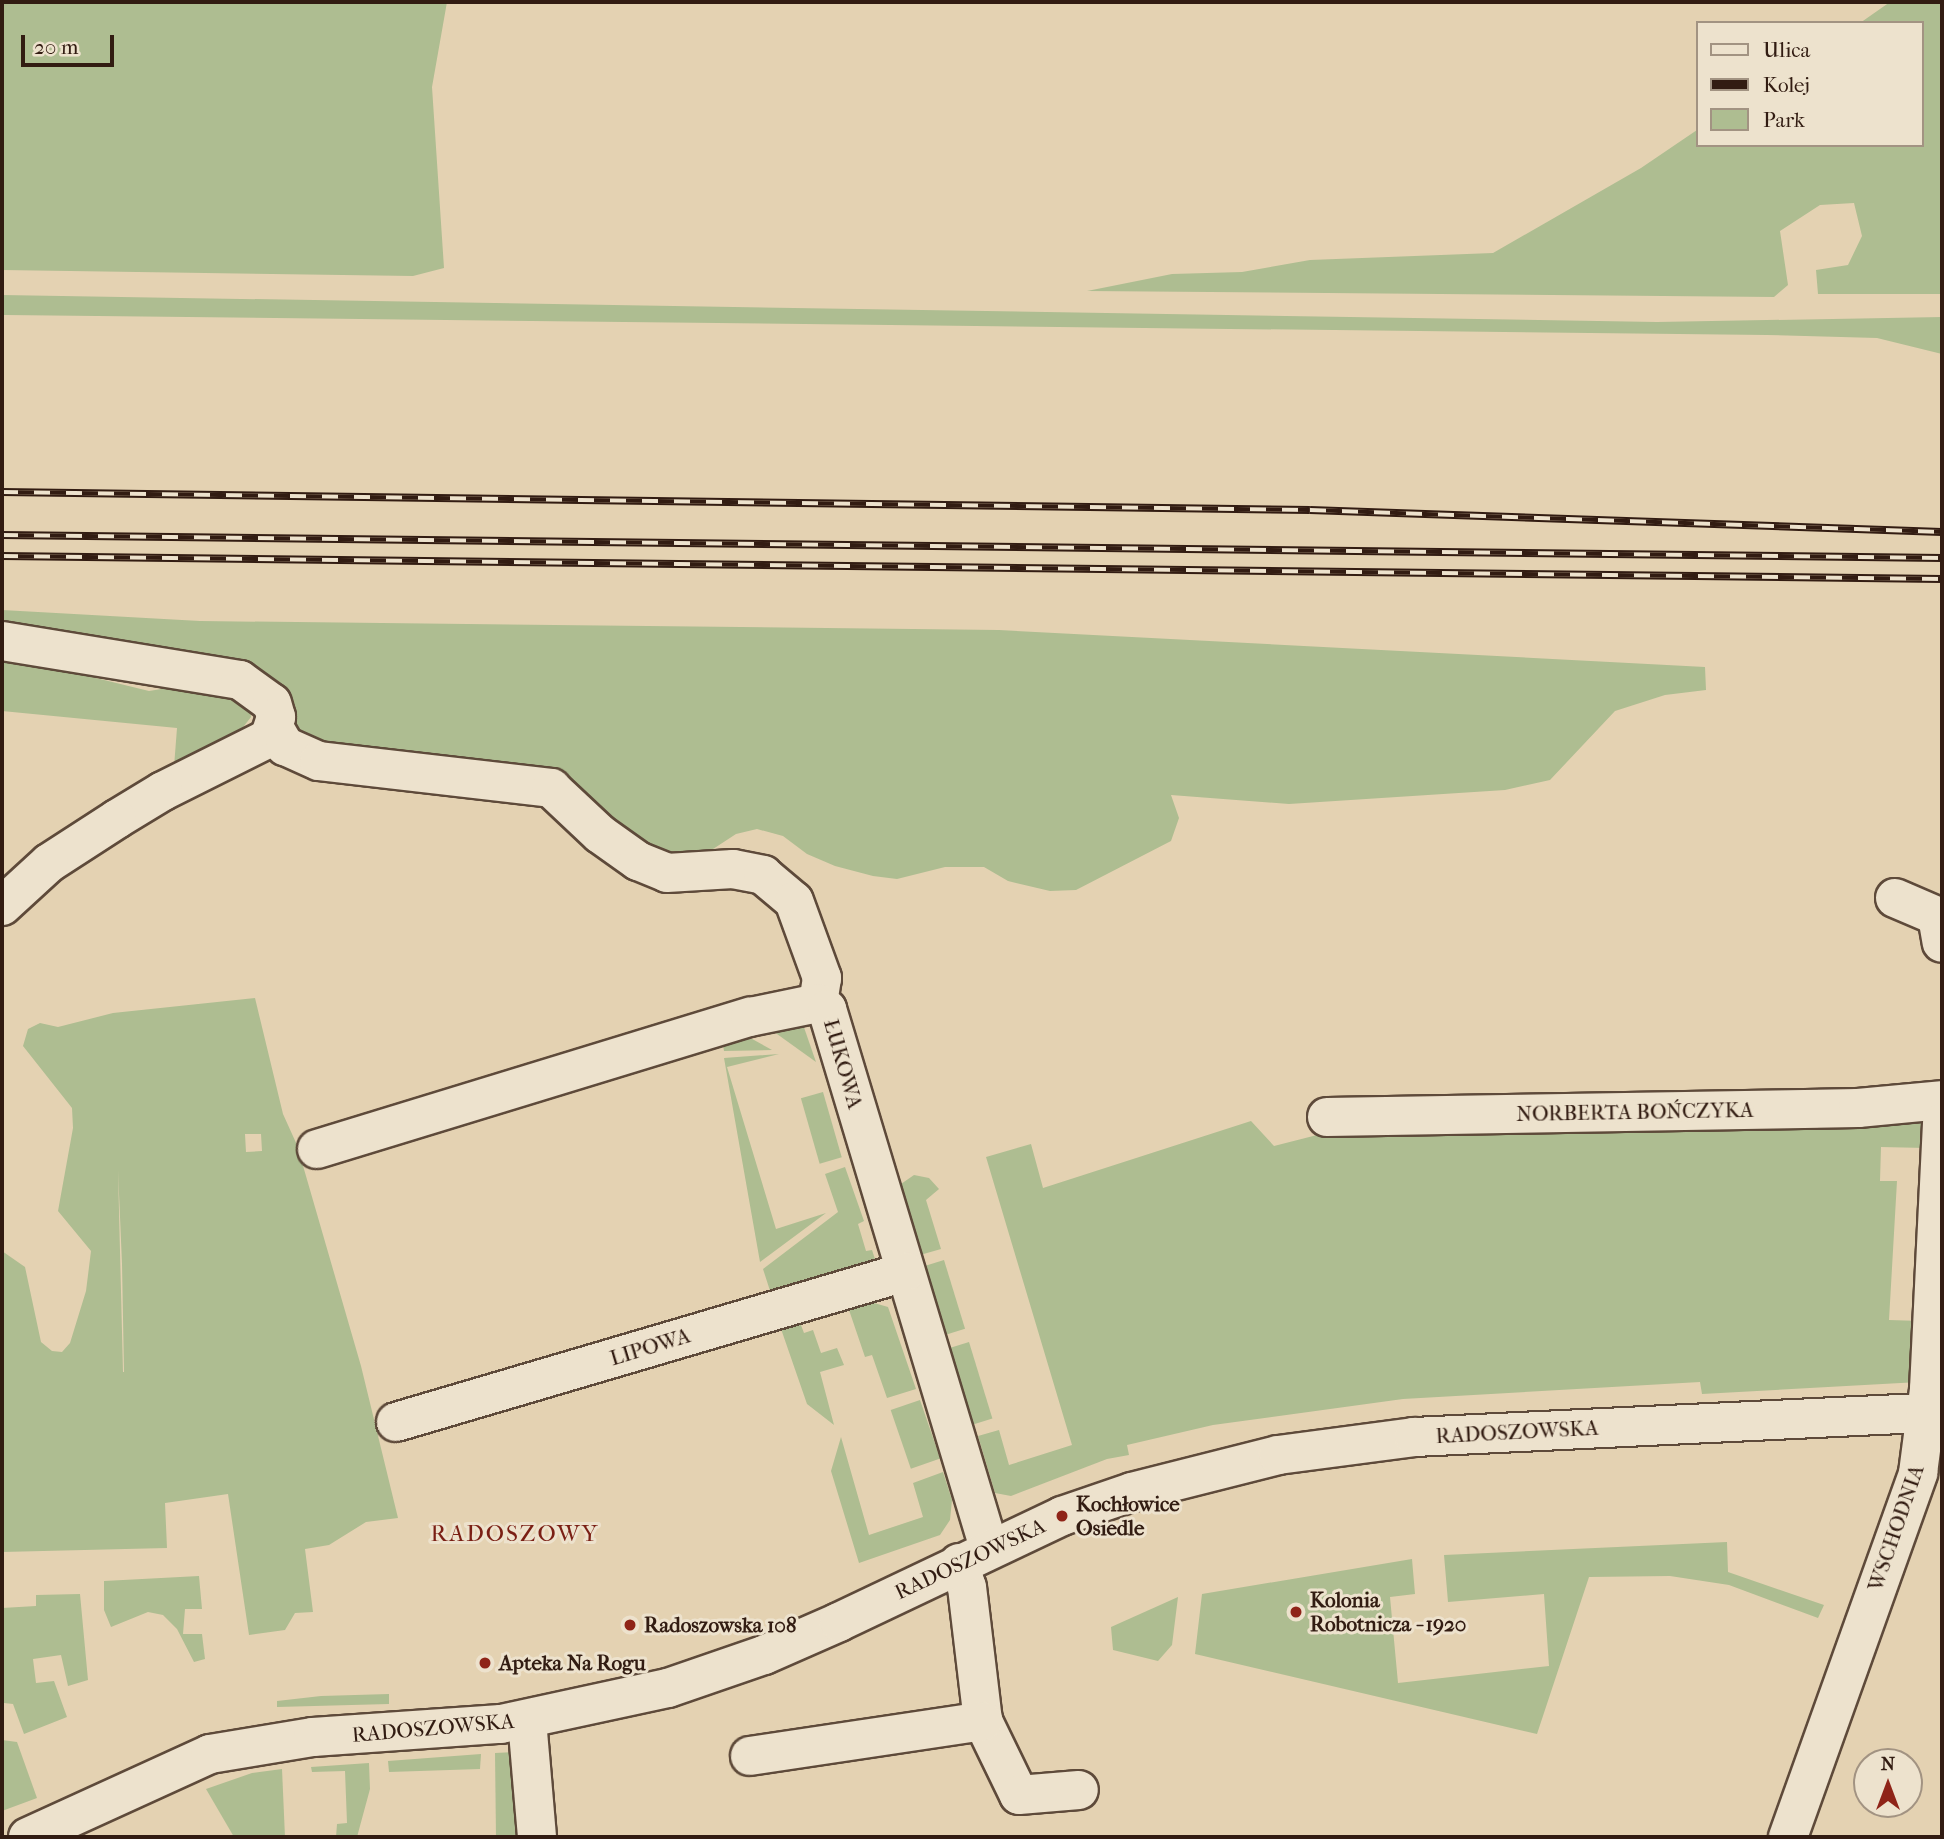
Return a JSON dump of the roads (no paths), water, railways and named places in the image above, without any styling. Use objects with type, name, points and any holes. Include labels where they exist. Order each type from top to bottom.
[{"type":"street","points":[[2,641],[103,660],[204,671],[240,680],[272,703],[275,729],[285,746],[319,761],[551,788],[600,834],[638,861],[667,873],[733,869],[763,874],[794,901],[822,978],[818,1003]]},
{"type":"street","points":[[2,906],[48,863],[163,791],[269,738],[275,729]]},
{"type":"street","points":[[1895,898],[1937,916],[1942,943]]},
{"type":"street","name":"ŁUKOWA","points":[[317,1149],[750,1017],[818,1003],[827,1009],[905,1272],[974,1556],[967,1587],[983,1721],[1019,1795],[1079,1790]]},
{"type":"street","name":"NORBERTA BOŃCZYKA","points":[[1327,1117],[1858,1108],[1942,1100]]},
{"type":"street","name":"WSCHODNIA","points":[[1788,1837],[1918,1473],[1935,1412],[1942,1122]]},
{"type":"street","name":"LIPOWA","points":[[396,1422],[905,1272]]},
{"type":"street","name":"RADOSZOWSKA","points":[[28,1837],[211,1754],[313,1737],[527,1720],[668,1688],[764,1655],[974,1556],[1132,1492],[1278,1455],[1347,1444],[1935,1412]]},
{"type":"street","points":[[527,1720],[537,1837]]},
{"type":"street","points":[[750,1756],[983,1721]]},
{"type":"railway","points":[[2,492],[1310,510],[1942,532]]},
{"type":"railway","points":[[2,535],[1942,558]]},
{"type":"railway","points":[[2,556],[1942,579]]},
{"type":"place","name":"Kochłowice Osiedle","points":[[1062,1516]]},
{"type":"place","name":"Kolonia Robotnicza - 1920","points":[[1296,1612]]},
{"type":"place","name":"Radoszowska 108","points":[[630,1625]]},
{"type":"place","name":"Apteka Na Rogu","points":[[485,1663]]},
{"type":"district","name":"RADOSZOWY","points":[[515,1534]]}]
